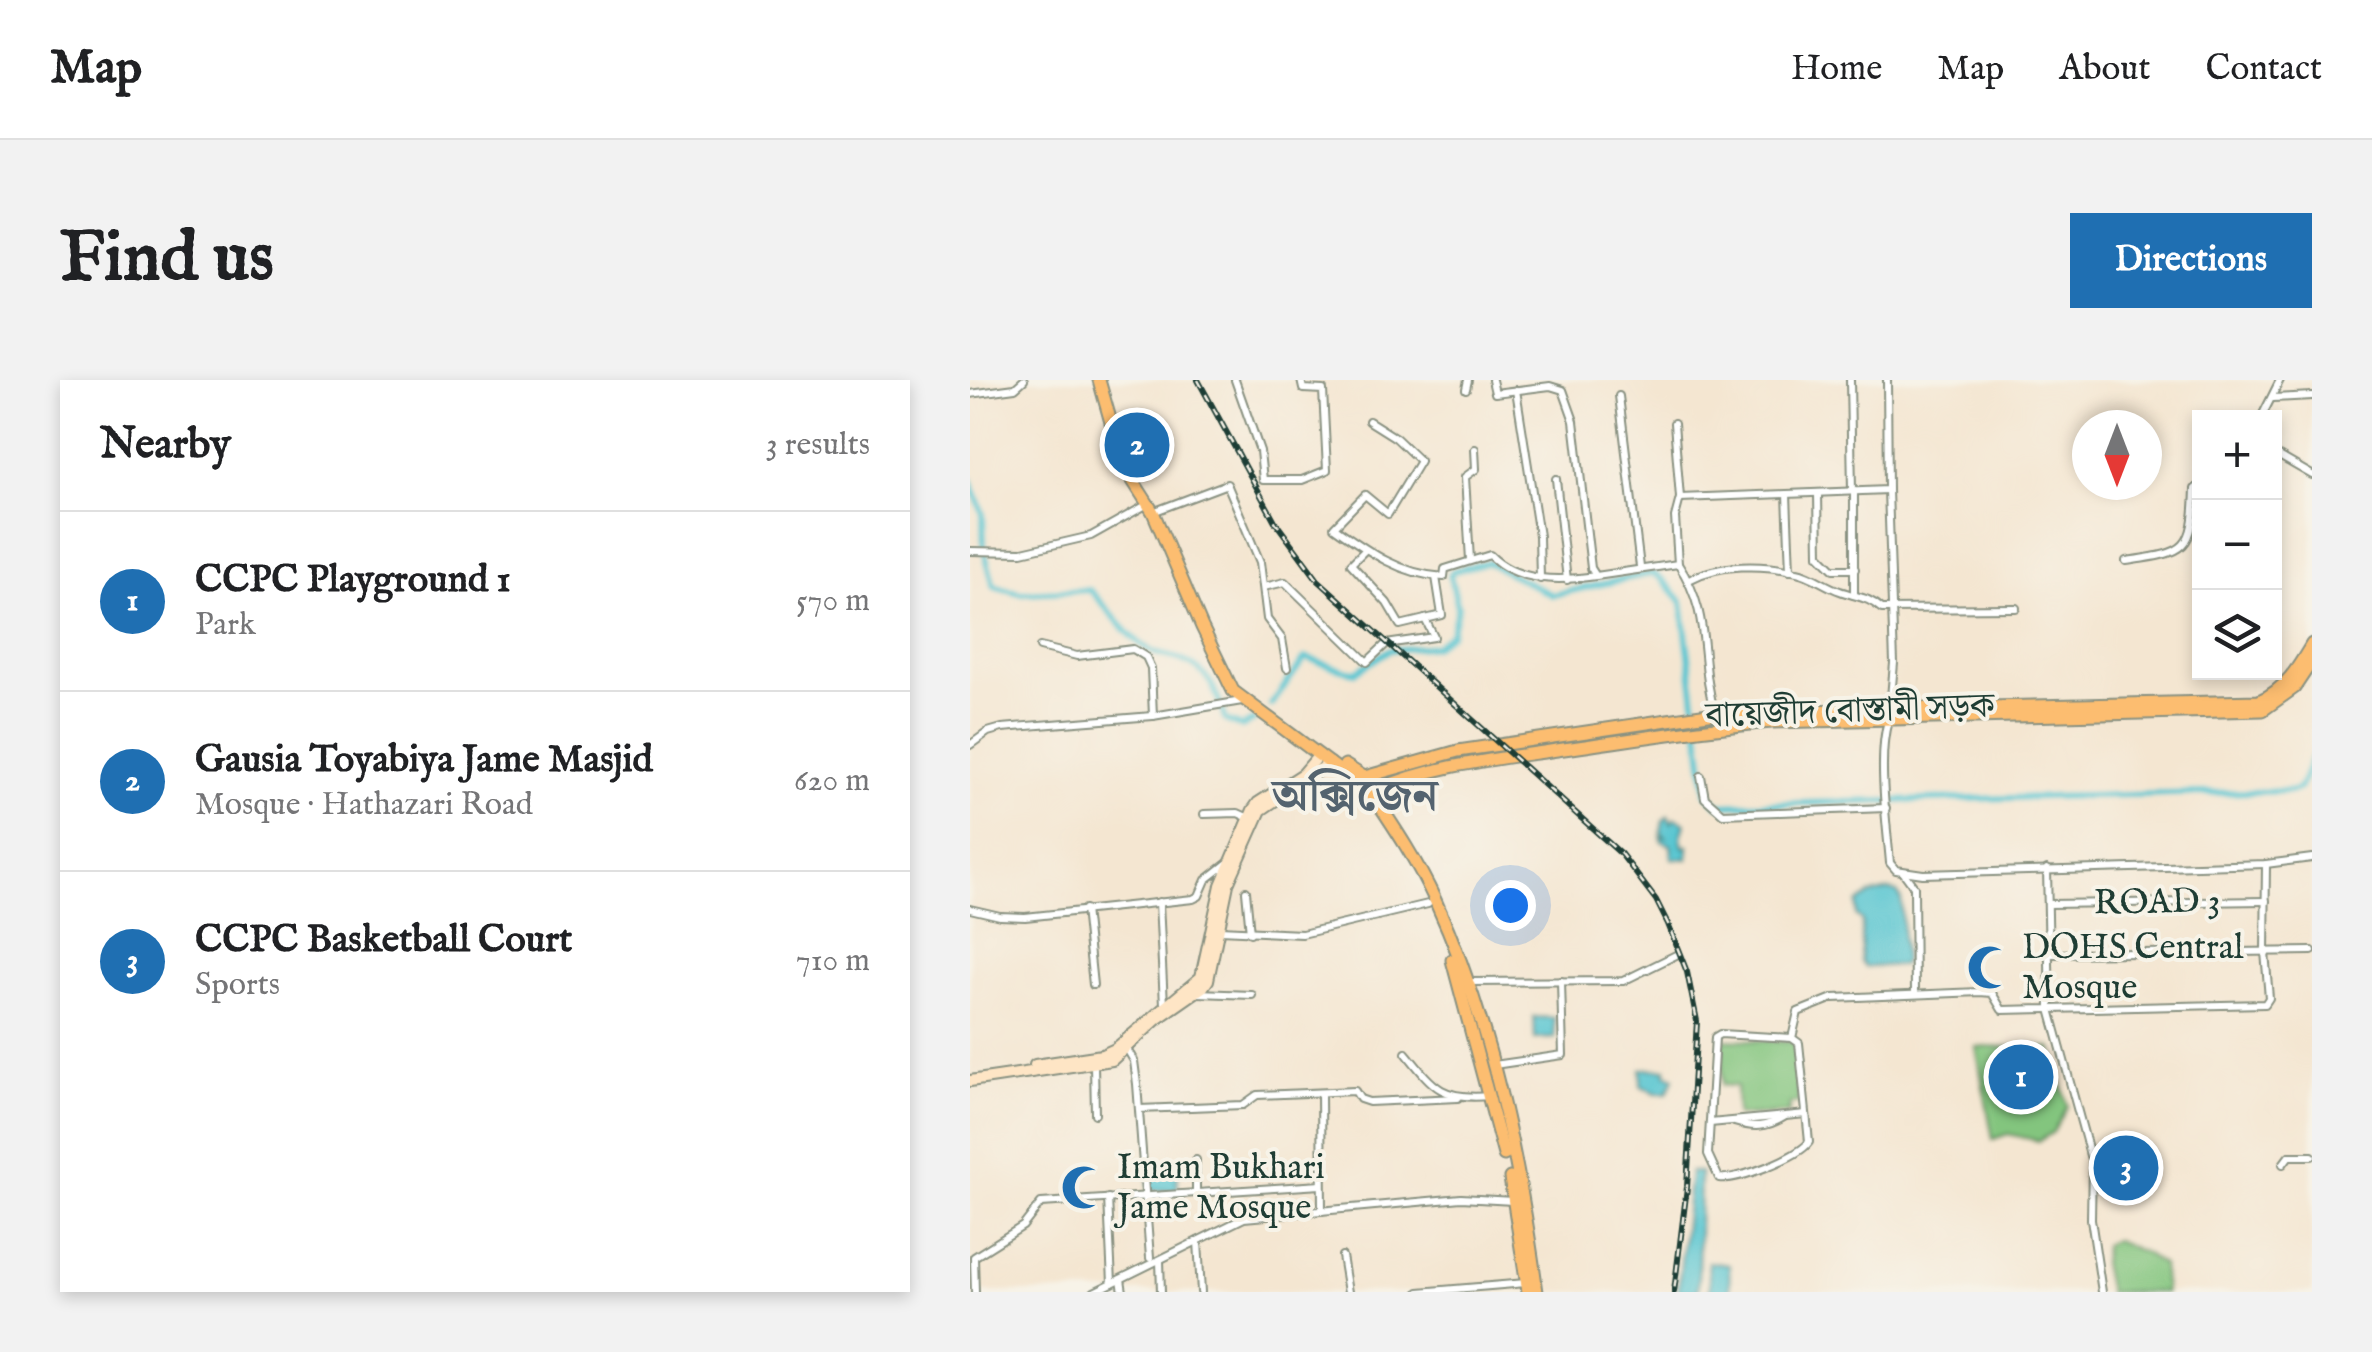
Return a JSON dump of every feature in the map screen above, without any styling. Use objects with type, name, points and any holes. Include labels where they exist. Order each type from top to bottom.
[{"type":"main road","points":[[1101,380],[1124,465],[1153,507],[1240,688],[1368,786],[1434,898],[1469,982],[1491,1065],[1522,1196],[1531,1289]]},
{"type":"main road","points":[[1153,507],[1236,702],[1368,786],[1428,904],[1454,966],[1490,1095],[1531,1289]]},
{"type":"main road","name":"বায়েজীদ বোস্তামী সড়ক","points":[[1889,714],[2259,701],[2287,682],[2312,644]]},
{"type":"main road","name":"বায়েজীদ বোস্তামী সড়ক","points":[[1368,786],[1458,751],[1712,718],[2263,710],[2294,688],[2312,661]]},
{"type":"main road","points":[[970,1079],[1102,1055],[1122,1045],[1197,981],[1221,885],[1249,818],[1258,802],[1303,774],[1318,755]]},
{"type":"main road","points":[[970,1079],[1112,1060],[1192,995],[1208,980],[1228,884],[1261,810],[1330,763]]},
{"type":"street","points":[[970,394],[1015,388],[1024,380]]},
{"type":"street","points":[[1236,380],[1260,451],[1263,480],[1302,480],[1327,470],[1323,390],[1304,389],[1301,380]]},
{"type":"street","points":[[1466,389],[1468,380]]},
{"type":"street","points":[[1492,380],[1496,393],[1550,386],[1564,390],[1574,421],[1591,568],[1596,576]]},
{"type":"street","points":[[1850,380],[1854,596]]},
{"type":"street","points":[[1887,380],[1894,663],[1884,740],[1890,863],[1896,870],[1923,874],[2266,864],[2312,858]]},
{"type":"street","points":[[2266,410],[2280,380]]},
{"type":"street","points":[[1516,390],[1539,536],[1540,579]]},
{"type":"street","points":[[1620,396],[1640,567]]},
{"type":"street","points":[[2273,398],[2312,396]]},
{"type":"street","points":[[1369,421],[1396,438],[1420,462],[1388,514],[1365,495],[1334,528],[1398,568],[1444,577],[1445,568],[1490,555],[1497,562],[1540,579],[1566,580],[1678,564]]},
{"type":"street","points":[[1674,423],[1680,498],[1675,517],[1678,564],[1702,615],[1712,718]]},
{"type":"street","points":[[1470,560],[1465,478],[1476,469],[1475,449]]},
{"type":"street","points":[[2282,458],[2312,475]]},
{"type":"street","points":[[1556,479],[1566,580]]},
{"type":"street","points":[[974,551],[1022,552],[1091,536],[1153,507],[1227,484],[1260,562],[1267,619],[1282,639],[1288,668]]},
{"type":"street","points":[[1680,498],[1888,490]]},
{"type":"street","points":[[1818,493],[1818,555],[1834,568],[1854,569]]},
{"type":"street","points":[[1787,494],[1790,571]]},
{"type":"street","points":[[2126,561],[2170,554],[2185,545],[2192,532],[2194,500]]},
{"type":"street","points":[[1365,550],[1351,564],[1386,602],[1400,624],[1442,615],[1436,577]]},
{"type":"street","points":[[1688,580],[1700,574],[1744,567],[1790,571],[1854,596],[1870,598],[1882,610],[2016,608]]},
{"type":"street","points":[[1264,587],[1285,582],[1367,662],[1386,644],[1434,636],[1425,619]]},
{"type":"street","points":[[1040,648],[1077,656],[1133,649],[1146,657],[1151,668],[1153,716]]},
{"type":"street","points":[[970,745],[988,732],[1002,728],[1153,716],[1236,702]]},
{"type":"street","points":[[1700,776],[1705,798],[1724,814],[1886,802]]},
{"type":"street","points":[[1204,814],[1238,813],[1249,818]]},
{"type":"street","points":[[970,909],[1024,917],[1199,896],[1206,880],[1230,861]]},
{"type":"street","points":[[1792,1038],[1798,1012],[1826,999],[1992,993],[2002,1010],[2265,1004],[2269,998],[2266,864]]},
{"type":"street","points":[[2047,869],[2050,1009],[2092,1163],[2091,1219],[2102,1292]]},
{"type":"street","points":[[1902,872],[1914,887],[1915,994]]},
{"type":"street","points":[[1246,891],[1250,933]]},
{"type":"street","name":"ROAD 3","points":[[2048,904],[2266,901]]},
{"type":"street","points":[[1159,902],[1164,1006]]},
{"type":"street","points":[[1220,930],[1302,934],[1428,904]]},
{"type":"street","points":[[1085,909],[1093,984]]},
{"type":"street","points":[[2049,954],[2312,952]]},
{"type":"street","points":[[1469,982],[1623,981],[1676,955]]},
{"type":"street","points":[[1491,1065],[1563,1055],[1561,981]]},
{"type":"street","points":[[1192,995],[1252,995]]},
{"type":"street","points":[[1715,1036],[1792,1038],[1798,1043],[1809,1142],[1804,1150],[1729,1180],[1719,1178],[1710,1163],[1715,1036]]},
{"type":"street","points":[[1127,1050],[1134,1061],[1150,1258]]},
{"type":"street","points":[[1406,1054],[1429,1082],[1458,1098]]},
{"type":"street","points":[[1094,1064],[1096,1114]]},
{"type":"street","points":[[1139,1108],[1243,1105],[1258,1095],[1355,1091],[1360,1099],[1369,1102],[1490,1095]]},
{"type":"street","points":[[1321,1094],[1322,1212]]},
{"type":"street","points":[[1710,1123],[1806,1114]]},
{"type":"street","points":[[2283,1164],[2289,1156],[2312,1156]]},
{"type":"street","points":[[1196,1160],[1196,1193]]},
{"type":"street","points":[[975,1292],[972,1257],[1023,1226],[1041,1202],[1321,1185]]},
{"type":"street","points":[[1108,1198],[1112,1283]]},
{"type":"street","points":[[1094,1292],[1244,1218],[1461,1198],[1514,1201]]},
{"type":"street","points":[[1198,1241],[1201,1292]]},
{"type":"street","points":[[1342,1256],[1348,1292]]},
{"type":"street","points":[[1160,1260],[1161,1292]]},
{"type":"street","points":[[1121,1278],[1123,1292]]},
{"type":"street","points":[[1420,1292],[1531,1289]]},
{"type":"green space","points":[[1723,1039],[1795,1042],[1799,1103],[1790,1104],[1789,1113],[1737,1116],[1736,1086],[1722,1085]]},
{"type":"green space","points":[[1976,1047],[2051,1048],[2068,1106],[2053,1132],[2039,1141],[2008,1134],[1993,1139]]},
{"type":"green space","points":[[2138,1158],[2140,1175],[2114,1179],[2112,1161]]},
{"type":"green space","points":[[2115,1240],[2162,1265],[2165,1292],[2108,1292],[2102,1263],[2104,1245]]},
{"type":"water","points":[[1668,816],[1671,823],[1675,818],[1685,823],[1681,837],[1683,847],[1688,846],[1688,859],[1672,858],[1671,845],[1662,841],[1661,836],[1666,837],[1661,832],[1663,821]]},
{"type":"water","points":[[1890,890],[1901,898],[1904,961],[1902,965],[1865,967],[1861,962],[1862,921],[1856,915],[1857,903],[1871,894]]},
{"type":"water","points":[[1534,1017],[1554,1018],[1555,1038],[1535,1039]]},
{"type":"water","points":[[1641,1069],[1666,1069],[1666,1074],[1674,1078],[1667,1093],[1641,1086]]},
{"type":"water","points":[[1178,1171],[1177,1190],[1149,1191],[1148,1175]]},
{"type":"water","points":[[1690,1172],[1700,1172],[1698,1291],[1678,1292]]},
{"type":"water","points":[[1708,1262],[1729,1265],[1730,1292],[1710,1292]]},
{"type":"waterway","points":[[970,480],[983,514],[984,550],[994,586],[1020,593],[1090,590],[1142,645],[1191,664],[1206,676],[1225,720],[1242,727],[1254,720]]},
{"type":"waterway","points":[[1271,705],[1305,658],[1356,672],[1389,650],[1435,646],[1451,633],[1458,607],[1450,575],[1487,562],[1552,595],[1653,573],[1663,580],[1682,602],[1707,793],[1719,805],[2293,791],[2300,788],[2312,757]]},
{"type":"railway","points":[[1198,380],[1276,523],[1318,580],[1621,854],[1656,900],[1687,972],[1697,1021],[1687,1187],[1674,1292]]},
{"type":"place","name":"Gausia Toyabiya Jame Masjid","points":[[1137,445]]},
{"type":"place","name":"DOHS Central Mosque","points":[[1989,968]]},
{"type":"place","name":"CCPC Playground 1","points":[[2021,1077]]},
{"type":"place","name":"CCPC Basketball Court","points":[[2126,1168]]},
{"type":"place","name":"Imam Bukhari Jame Mosque","points":[[1084,1188]]},
{"type":"district","name":"অক্সিজেন","points":[[1355,797]]}]
